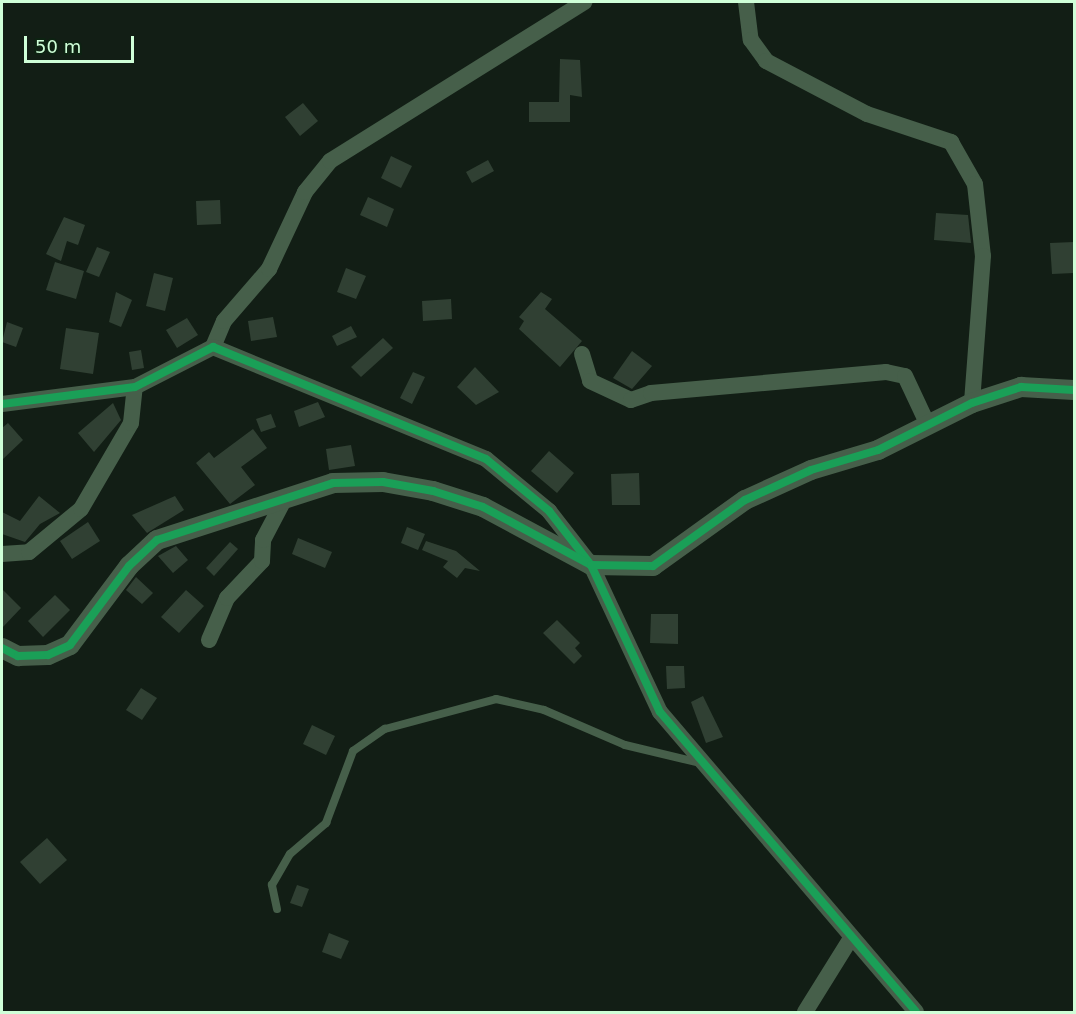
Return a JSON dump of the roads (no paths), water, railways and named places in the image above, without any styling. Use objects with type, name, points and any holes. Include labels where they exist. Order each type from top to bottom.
[{"type":"street","points":[[2,404],[135,387],[213,347],[224,321],[268,268],[305,192],[330,161],[584,2]]},
{"type":"street","points":[[746,2],[751,40],[766,61],[867,114],[951,142],[975,184],[983,256],[972,403]]},
{"type":"street","points":[[213,347],[486,459],[549,511],[591,565],[660,712],[700,763],[916,1012]]},
{"type":"street","points":[[582,354],[590,381],[631,400],[651,393],[886,372],[905,376],[928,425]]},
{"type":"street","points":[[2,554],[29,552],[81,509],[131,423],[135,387]]},
{"type":"street","points":[[2,648],[18,656],[48,655],[70,645],[129,566],[157,540],[333,483],[383,482],[433,491],[483,507],[591,565],[653,566],[745,500],[811,470],[878,450],[972,403],[1021,387],[1074,390]]},
{"type":"street","points":[[209,640],[227,598],[262,561],[263,540],[284,500]]},
{"type":"street","points":[[804,1012],[851,938]]},
{"type":"lane","points":[[277,909],[272,885],[290,854],[326,823],[353,751],[385,729],[496,699],[544,710],[625,745],[700,763]]}]
